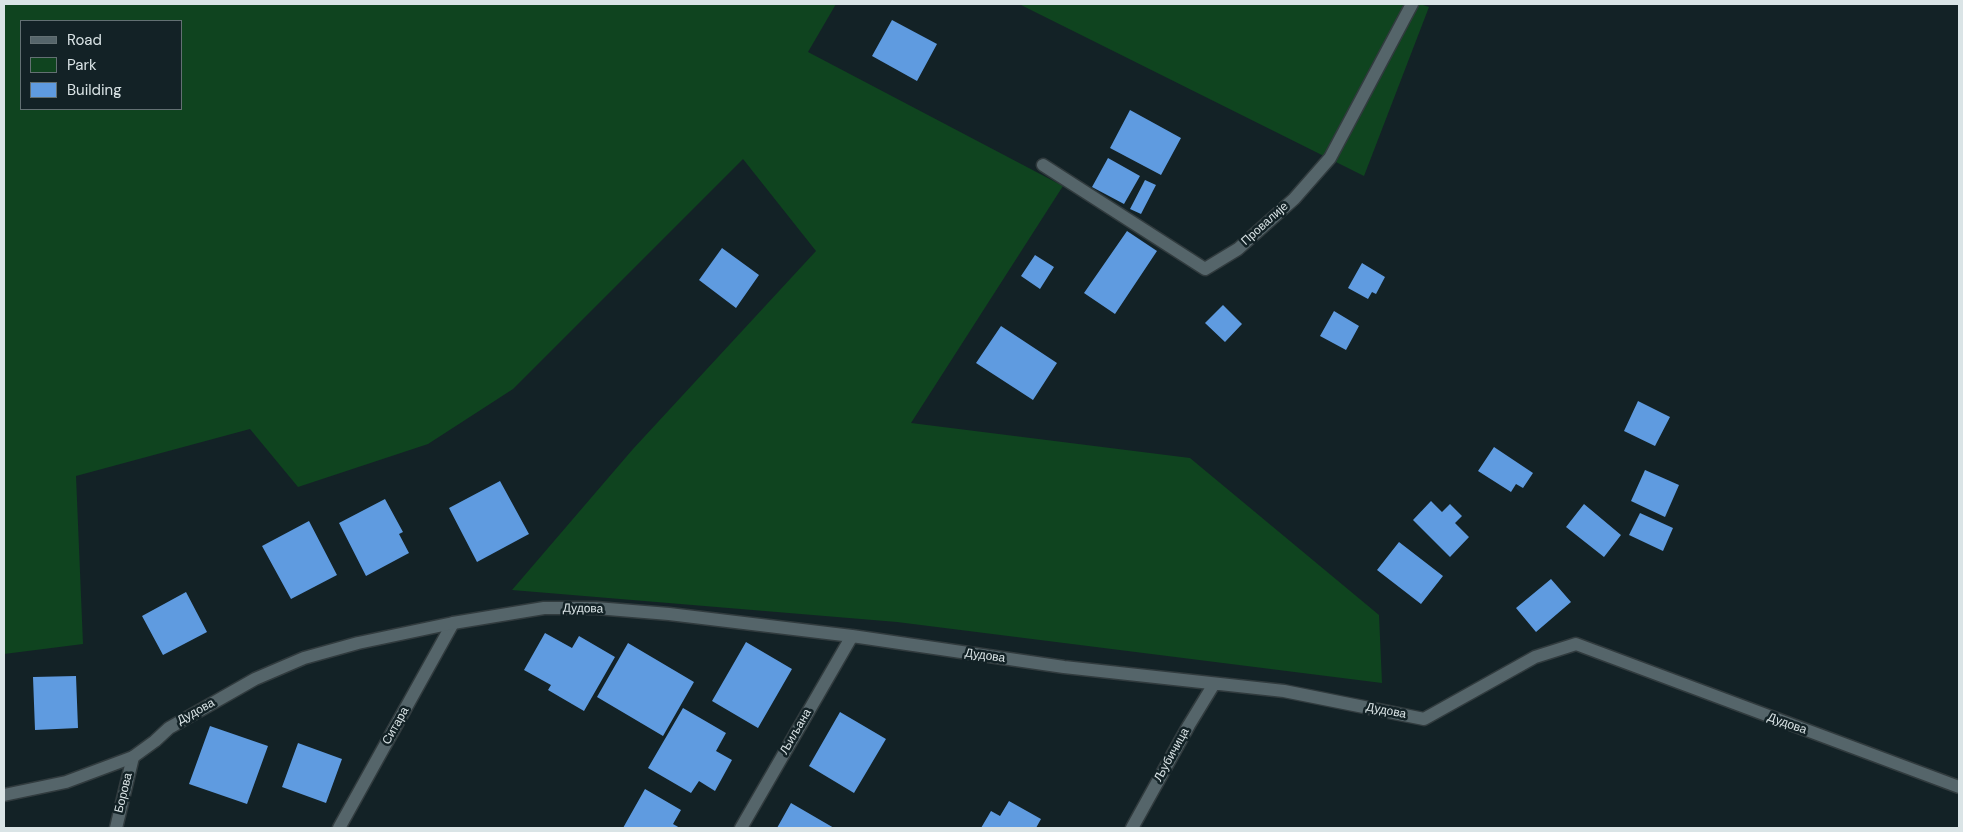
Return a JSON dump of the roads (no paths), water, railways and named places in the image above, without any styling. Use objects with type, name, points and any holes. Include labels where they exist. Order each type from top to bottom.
[{"type":"street","name":"Провалије","points":[[1043,165],[1205,268],[1238,249],[1294,199],[1330,158],[1412,4]]},
{"type":"street","name":"Дудова","points":[[4,795],[66,782],[133,758],[156,741],[169,728],[255,679],[304,658],[358,643],[453,623],[544,608],[596,608],[852,636],[1064,667],[1284,691],[1424,719],[1535,656],[1576,644],[1959,787]]},
{"type":"street","name":"Ситара","points":[[339,828],[453,623]]},
{"type":"street","name":"Љиљана","points":[[741,828],[852,636]]},
{"type":"street","name":"Љубичица","points":[[1132,828],[1214,684]]},
{"type":"street","name":"Борова","points":[[116,828],[133,758]]}]
